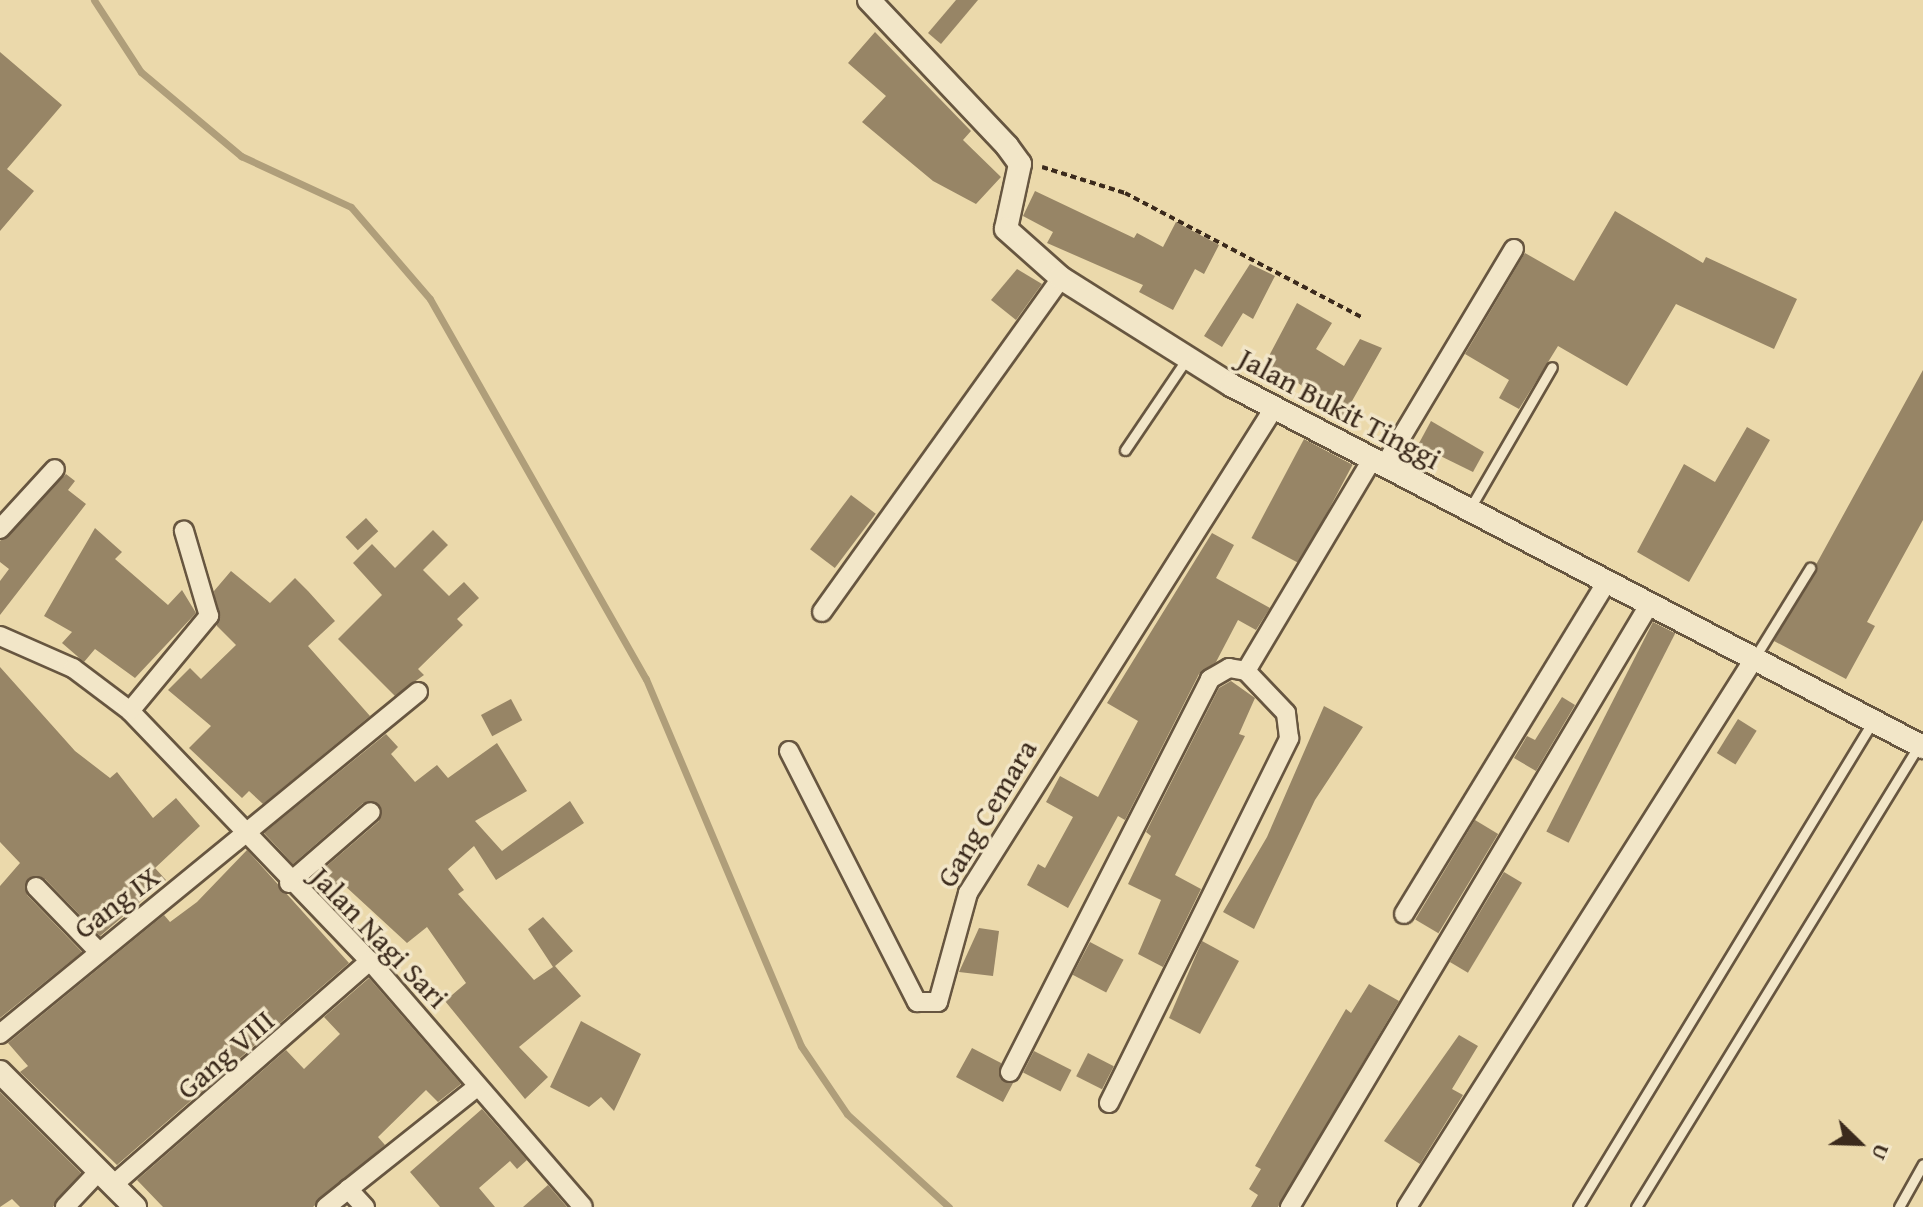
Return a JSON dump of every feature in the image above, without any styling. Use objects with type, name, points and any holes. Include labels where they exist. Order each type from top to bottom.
[{"type":"street","points":[[869,0],[993,126],[1020,164]]},
{"type":"street","name":"Jalan Bukit Tinggi","points":[[1020,164],[1006,229],[1061,278],[1186,360],[1921,746]]},
{"type":"street","points":[[1246,671],[1514,249]]},
{"type":"street","points":[[822,612],[1061,278]]},
{"type":"street","name":"Gang Cemara","points":[[789,751],[917,1002],[938,1002],[968,893],[1274,408]]},
{"type":"street","points":[[0,529],[55,469]]},
{"type":"street","points":[[130,711],[209,616],[184,531]]},
{"type":"street","points":[[1404,914],[1607,582]]},
{"type":"street","points":[[1290,1207],[1649,605]]},
{"type":"street","name":"Jalan Nagi Sari","points":[[0,636],[73,668],[130,711],[243,837],[370,961],[583,1207]]},
{"type":"street","points":[[1407,1207],[1754,659]]},
{"type":"street","points":[[1010,1072],[1210,679],[1229,668],[1246,671],[1286,713],[1289,738],[1109,1103]]},
{"type":"street","name":"Gang IX","points":[[0,1032],[97,950],[243,837],[418,692]]},
{"type":"street","points":[[289,883],[371,812]]},
{"type":"street","points":[[36,887],[97,950]]},
{"type":"street","name":"Gang VIII","points":[[65,1207],[106,1178],[370,961]]},
{"type":"street","name":"Gang IX","points":[[0,1032],[70,983]]},
{"type":"street","points":[[0,1072],[135,1207]]},
{"type":"street","points":[[326,1207],[478,1086]]},
{"type":"street","points":[[348,1189],[365,1207]]},
{"type":"lane","points":[[1125,450],[1186,360]]},
{"type":"lane","points":[[1469,510],[1552,367]]},
{"type":"lane","points":[[1754,659],[1810,568]]},
{"type":"lane","points":[[1578,1207],[1873,721]]},
{"type":"lane","points":[[1636,1207],[1921,746]]},
{"type":"lane","points":[[1899,1207],[1923,1164]]},
{"type":"path","points":[[1020,164],[1073,171],[1125,193],[1363,318]]},
{"type":"building","points":[[956,0],[978,0],[941,44],[928,33]]},
{"type":"building","points":[[875,32],[971,131],[963,140],[1001,177],[976,204],[933,181],[862,122],[886,96],[848,63]]},
{"type":"building","points":[[0,52],[62,105],[7,169],[34,191],[0,231]]},
{"type":"building","points":[[1035,191],[1134,238],[1137,233],[1163,247],[1176,222],[1219,245],[1204,274],[1195,269],[1173,310],[1139,292],[1143,285],[1047,243],[1053,232],[1023,216]]},
{"type":"building","points":[[1615,211],[1703,263],[1706,257],[1797,299],[1774,349],[1676,304],[1627,386],[1558,346],[1519,409],[1499,398],[1509,380],[1465,354],[1525,253],[1574,281]]},
{"type":"building","points":[[1250,264],[1275,276],[1253,319],[1243,313],[1222,347],[1204,336]]},
{"type":"building","points":[[1017,269],[1042,284],[1016,320],[991,300]]},
{"type":"building","points":[[1297,303],[1332,323],[1316,349],[1344,366],[1360,339],[1382,348],[1343,417],[1281,370],[1275,380],[1261,371]]},
{"type":"building","points":[[1923,370],[1923,520],[1867,622],[1875,626],[1846,679],[1774,641]]},
{"type":"building","points":[[1431,421],[1484,452],[1473,472],[1418,445]]},
{"type":"building","points":[[1747,427],[1770,440],[1689,582],[1637,552],[1684,464],[1715,482]]},
{"type":"building","points":[[1304,439],[1353,465],[1300,564],[1251,538]]},
{"type":"building","points":[[66,474],[75,481],[68,490],[86,504],[0,615],[0,581],[9,569],[0,562],[0,541]]},
{"type":"building","points":[[851,495],[876,514],[835,568],[810,549]]},
{"type":"building","points":[[366,518],[378,531],[358,550],[346,537]]},
{"type":"building","points":[[95,528],[122,552],[115,559],[168,605],[182,590],[196,613],[135,678],[95,649],[84,662],[62,643],[72,632],[44,616]]},
{"type":"building","points":[[433,530],[448,545],[423,570],[449,596],[464,582],[479,598],[457,619],[463,625],[418,669],[424,675],[395,696],[338,639],[382,595],[353,563],[372,544],[395,568]]},
{"type":"building","points":[[1212,533],[1234,545],[1216,578],[1270,608],[1256,630],[1238,620],[1216,662],[1199,674],[1125,820],[1118,816],[1068,908],[1027,885],[1038,864],[1045,868],[1073,817],[1046,802],[1060,776],[1098,797],[1138,721],[1107,703]]},
{"type":"building","points":[[231,571],[270,603],[295,578],[308,591],[335,621],[308,646],[370,716],[263,804],[249,791],[242,798],[189,748],[211,726],[168,690],[190,668],[201,679],[236,645],[217,626],[214,591]]},
{"type":"building","points":[[1653,622],[1675,633],[1569,843],[1546,831]]},
{"type":"building","points":[[0,667],[75,751],[110,778],[117,772],[153,818],[176,798],[200,826],[155,868],[166,880],[100,936],[45,879],[28,878],[27,895],[82,952],[0,1018],[0,886],[20,863],[0,842]]},
{"type":"building","points":[[1231,681],[1255,698],[1239,734],[1245,736],[1175,875],[1201,889],[1163,967],[1138,954],[1161,900],[1128,884],[1151,836],[1146,832],[1219,688]]},
{"type":"building","points":[[1562,697],[1575,705],[1536,771],[1514,758],[1527,736],[1535,740]]},
{"type":"building","points":[[511,699],[522,720],[492,736],[481,715]]},
{"type":"building","points":[[1324,706],[1363,727],[1315,800],[1254,929],[1223,912],[1267,837]]},
{"type":"building","points":[[1738,719],[1757,731],[1735,765],[1717,753]]},
{"type":"building","points":[[386,734],[398,747],[391,754],[415,782],[437,765],[448,778],[497,743],[527,791],[475,821],[502,851],[570,801],[584,823],[496,880],[474,846],[448,869],[464,890],[458,894],[534,980],[553,967],[528,929],[543,917],[573,951],[555,966],[581,996],[519,1047],[548,1077],[525,1099],[445,1001],[466,983],[427,927],[407,943],[344,885],[332,897],[314,877],[379,821],[379,804],[363,803],[293,864],[264,833]]},
{"type":"building","points":[[1475,820],[1498,834],[1438,933],[1415,919]]},
{"type":"building","points":[[247,850],[349,963],[117,1165],[20,1072],[28,1066],[8,1043],[164,915],[170,922],[197,902]]},
{"type":"building","points":[[1504,872],[1522,883],[1468,973],[1450,962]]},
{"type":"building","points":[[979,928],[999,931],[993,976],[959,972]]},
{"type":"building","points":[[1202,941],[1239,961],[1200,1034],[1169,1018]]},
{"type":"building","points":[[1090,942],[1124,960],[1106,993],[1073,975]]},
{"type":"building","points":[[369,978],[461,1084],[438,1102],[426,1090],[378,1137],[385,1145],[313,1207],[163,1207],[137,1180],[286,1050],[304,1069],[340,1034],[324,1017]]},
{"type":"building","points":[[1369,984],[1399,1001],[1278,1207],[1251,1207],[1258,1195],[1249,1189],[1261,1169],[1255,1166],[1346,1009],[1351,1013]]},
{"type":"building","points":[[581,1021],[641,1054],[614,1111],[601,1097],[589,1107],[550,1087]]},
{"type":"building","points":[[1459,1035],[1478,1046],[1452,1089],[1463,1095],[1420,1164],[1384,1141]]},
{"type":"building","points":[[972,1048],[1001,1063],[1000,1078],[1013,1083],[1003,1102],[956,1077]]},
{"type":"building","points":[[1034,1051],[1071,1070],[1061,1091],[1023,1072]]},
{"type":"building","points":[[1088,1053],[1114,1066],[1102,1089],[1076,1076]]},
{"type":"building","points":[[0,1092],[81,1173],[53,1207],[20,1207],[12,1199],[0,1207]]},
{"type":"building","points":[[482,1109],[527,1160],[517,1169],[510,1161],[479,1188],[495,1207],[440,1207],[410,1172]]},
{"type":"building","points":[[548,1185],[567,1207],[523,1207]]},
{"type":"waterway","points":[[94,0],[141,72],[241,156],[351,207],[430,299],[646,679],[801,1046],[847,1114],[949,1207]]}]
